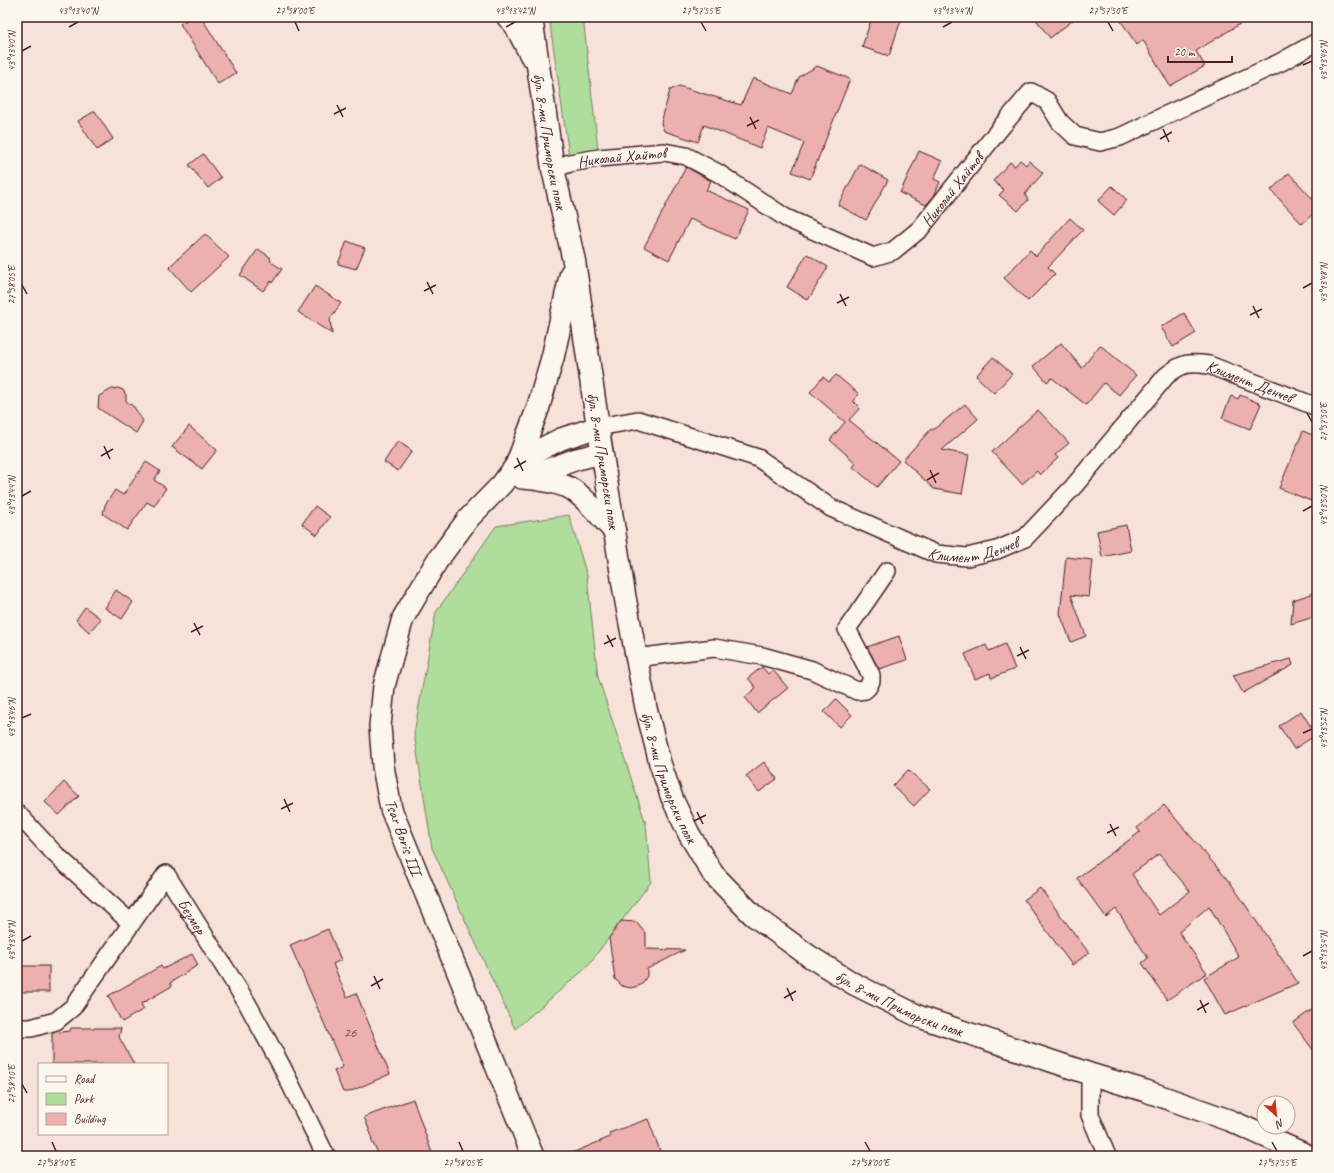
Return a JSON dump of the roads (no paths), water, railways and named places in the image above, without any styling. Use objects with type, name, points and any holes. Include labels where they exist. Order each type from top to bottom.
[{"type":"main road","points":[[508,17],[515,24],[528,48],[538,72]]},
{"type":"main road","name":"бул. 8-ми Приморски полк","points":[[531,17],[553,169],[574,262],[598,427]]},
{"type":"main road","points":[[519,471],[552,356],[574,262]]},
{"type":"street","name":"Николай Хайтов","points":[[553,169],[599,158],[664,152],[686,156],[718,173],[786,218],[873,257],[893,251],[920,229],[1031,92],[1047,101],[1060,122],[1075,136],[1100,142],[1120,137],[1281,62],[1317,42]]},
{"type":"street","name":"Климент Денчев","points":[[598,427],[638,420],[758,458],[831,508],[936,554],[967,557],[997,550],[1026,538],[1074,486],[1166,376],[1178,366],[1194,363],[1209,365],[1317,407]]},
{"type":"street","name":"бул. 8-ми Приморски полк","points":[[598,427],[636,658],[646,708],[660,763],[672,798],[689,834],[713,874],[753,915],[809,956],[854,984],[920,1016],[1090,1074],[1146,1091],[1231,1121],[1309,1156]]},
{"type":"street","name":"Tsar Boris III","points":[[533,1156],[391,809],[383,766],[380,726],[384,686],[403,618],[437,561],[468,519],[502,484],[519,471],[539,450],[561,439],[598,427]]},
{"type":"street","points":[[519,471],[539,474],[577,460],[602,453]]},
{"type":"street","points":[[519,471],[542,480],[566,486],[579,495],[615,532]]},
{"type":"street","points":[[636,658],[714,648],[762,656],[812,670],[857,691],[865,690],[872,681],[871,675],[847,629],[887,571]]},
{"type":"street","points":[[17,813],[54,853],[132,923]]},
{"type":"street","name":"Безмер","points":[[17,1028],[31,1028],[56,1021],[73,1007],[166,874],[247,1003],[281,1064],[326,1156]]},
{"type":"street","points":[[1090,1074],[1090,1115],[1108,1156]]}]
